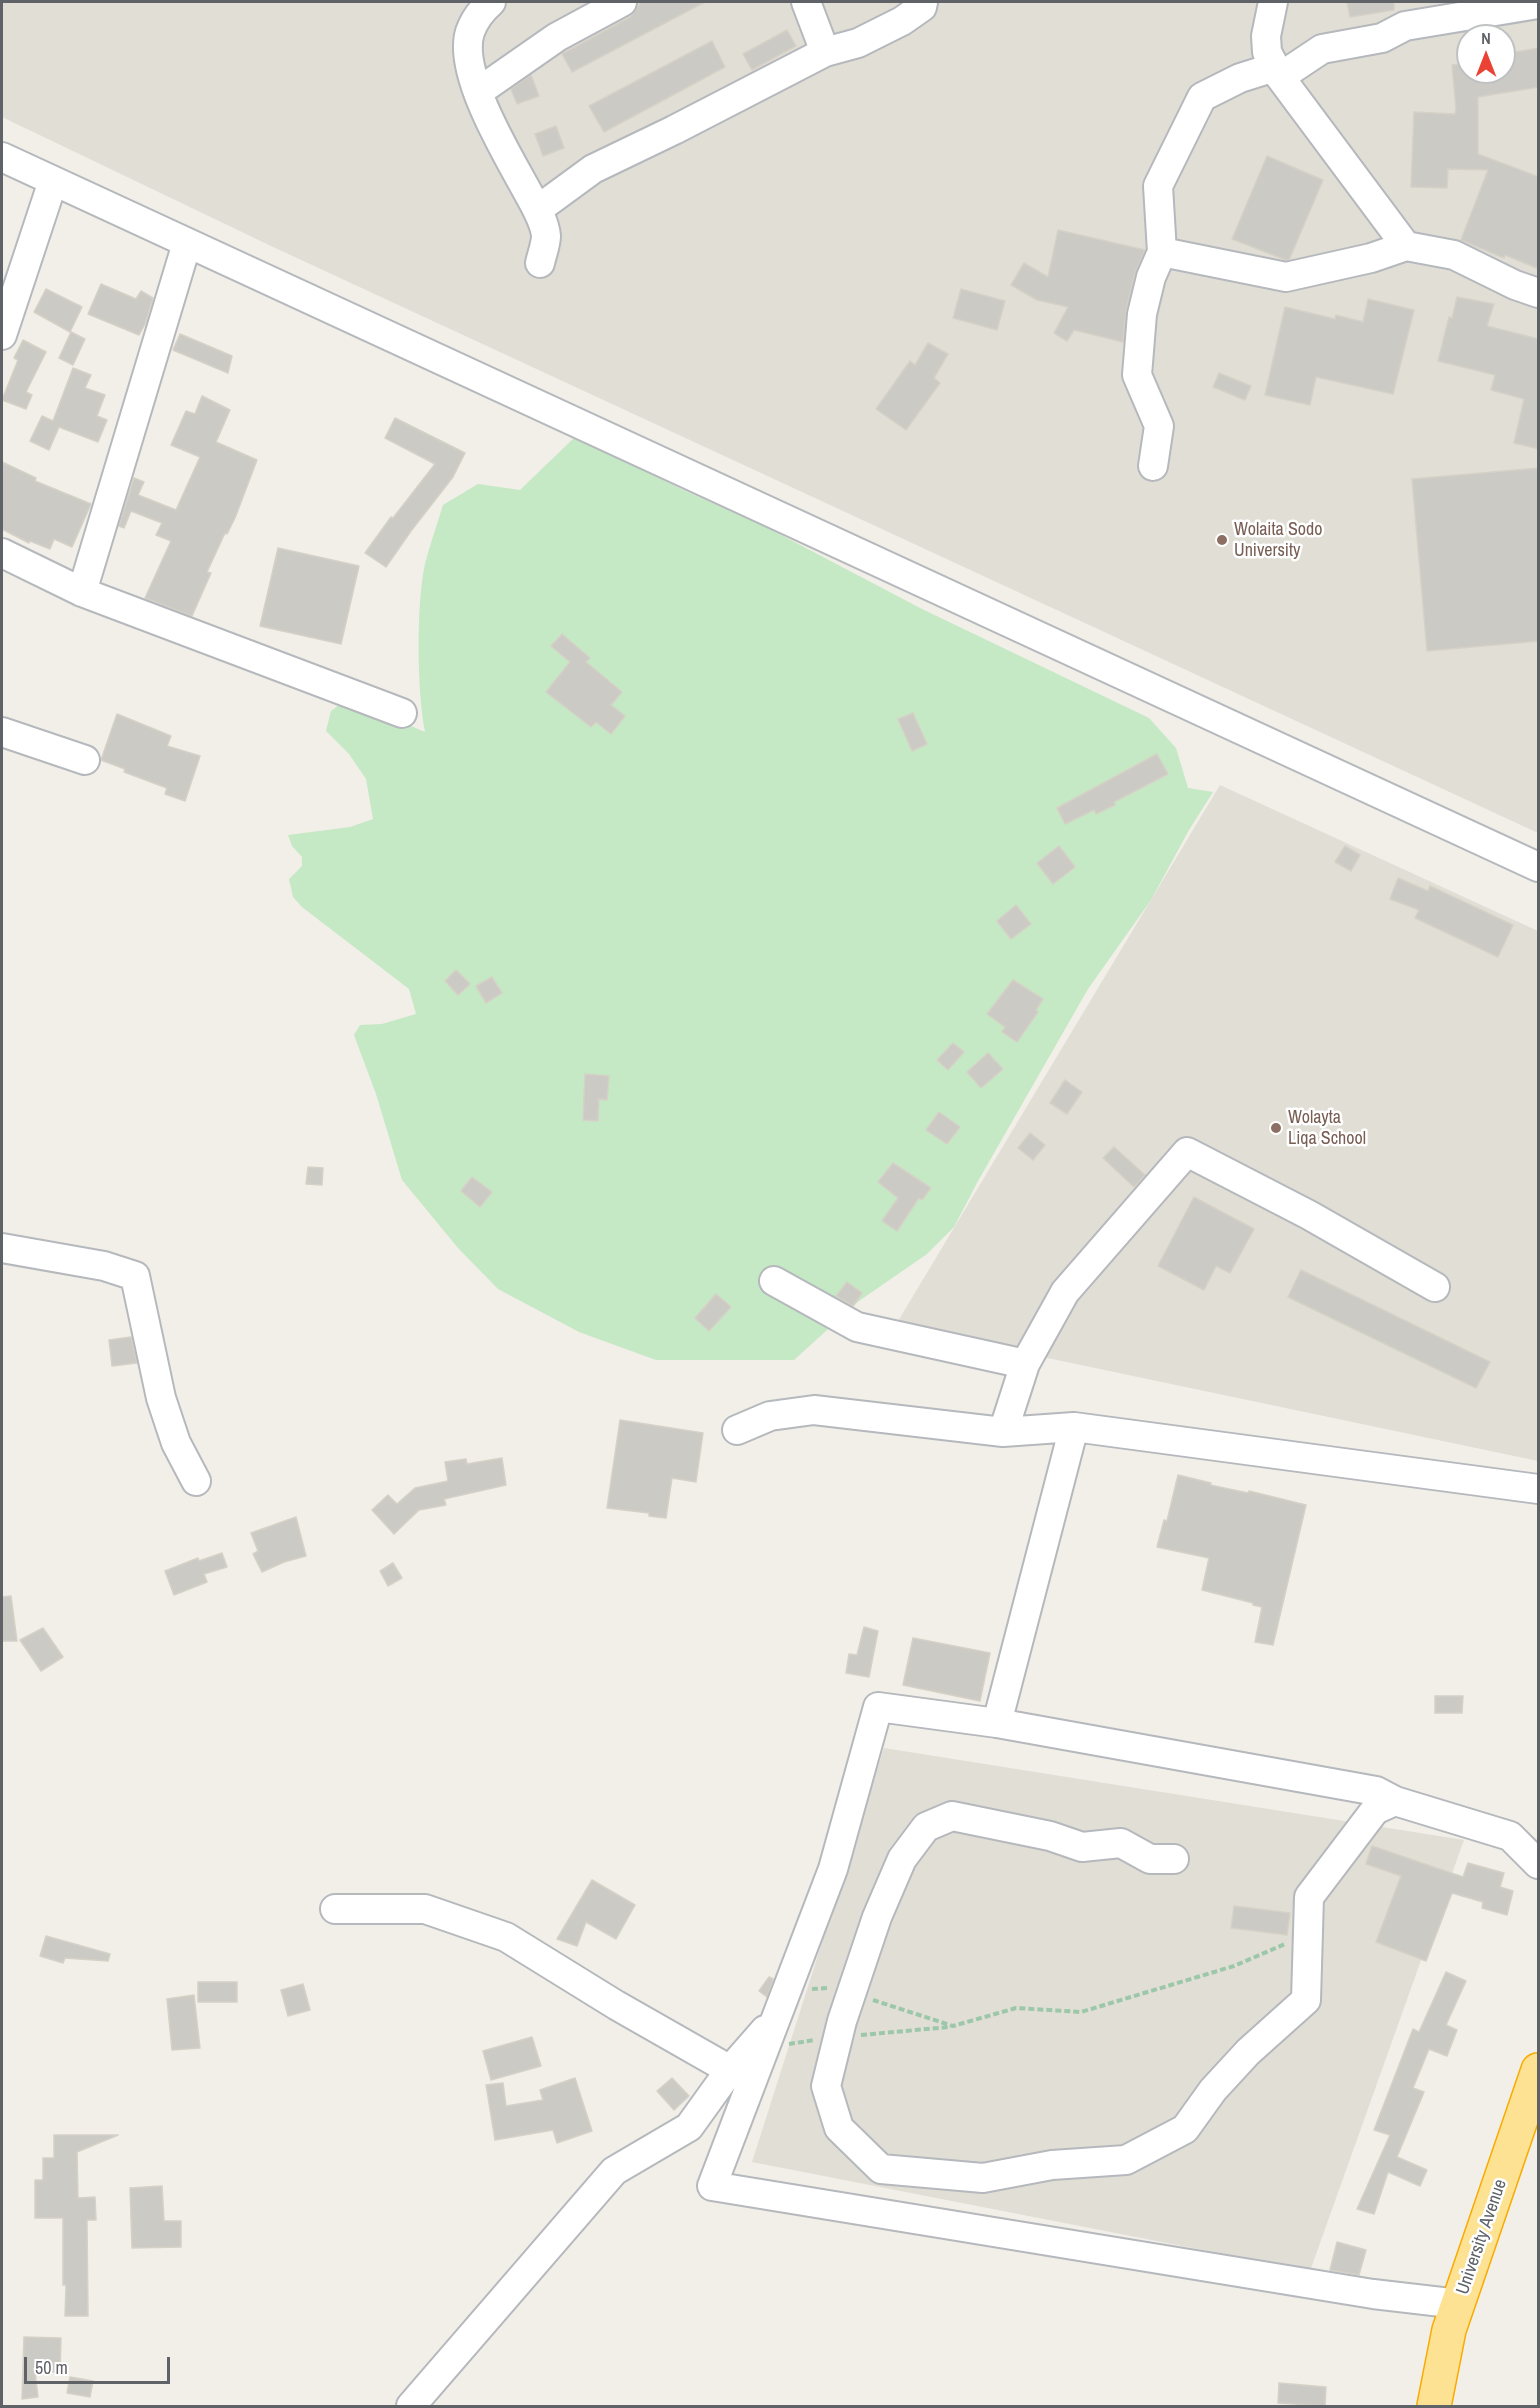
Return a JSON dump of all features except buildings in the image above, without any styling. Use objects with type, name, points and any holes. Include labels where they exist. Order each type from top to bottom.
[{"type":"highway","name":"University Avenue","points":[[1434,2406],[1449,2330],[1539,2070]]},
{"type":"street","points":[[491,2],[480,12],[470,32],[468,51],[478,92],[493,128],[537,210],[546,235],[540,263]]},
{"type":"street","points":[[478,92],[557,37],[622,2]]},
{"type":"street","points":[[806,2],[825,52]]},
{"type":"street","points":[[537,210],[592,169],[674,130],[825,52],[858,43],[902,21],[922,7],[923,2]]},
{"type":"street","points":[[1273,2],[1266,36],[1267,52],[1277,72],[1406,246]]},
{"type":"street","points":[[1153,466],[1159,426],[1137,375],[1142,314],[1151,277],[1162,252],[1158,186],[1202,98],[1240,78],[1277,72],[1322,49],[1382,38],[1405,26],[1539,4]]},
{"type":"street","points":[[2,157],[1539,867]]},
{"type":"street","points":[[2,335],[54,181]]},
{"type":"street","points":[[82,592],[187,243]]},
{"type":"street","points":[[1162,252],[1286,277],[1371,258],[1406,246],[1454,255],[1515,285],[1539,293]]},
{"type":"street","points":[[2,553],[82,592],[402,712]]},
{"type":"street","points":[[2,732],[85,760]]},
{"type":"street","points":[[1003,1432],[1024,1364],[1065,1292],[1187,1152],[1309,1215],[1435,1287]]},
{"type":"street","points":[[2,1248],[104,1266],[135,1276],[162,1398],[176,1443],[196,1480]]},
{"type":"street","points":[[774,1281],[857,1327],[1024,1364]]},
{"type":"street","points":[[737,1430],[770,1416],[814,1410],[1003,1432],[1074,1427],[1539,1489]]},
{"type":"street","points":[[998,1724],[1074,1427]]},
{"type":"street","points":[[1459,2304],[1373,2294],[712,2186],[833,1869],[878,1707],[998,1724],[1376,1791],[1395,1800],[1510,1836],[1539,1864]]},
{"type":"street","points":[[1174,1859],[1150,1859],[1121,1843],[1082,1847],[1050,1836],[952,1816],[926,1827],[902,1859],[877,1917],[851,1993],[826,2086],[838,2128],[881,2169],[983,2178],[1052,2165],[1126,2160],[1185,2129],[1214,2090],[1248,2052],[1306,2000],[1309,1897],[1375,1810],[1395,1800]]},
{"type":"street","points":[[335,1909],[424,1909],[506,1937],[616,2005],[730,2070]]},
{"type":"street","points":[[411,2406],[614,2171],[689,2127],[730,2070],[776,2017]]},
{"type":"path","points":[[787,1989],[835,1988],[953,2026],[1016,2008],[1081,2012],[1234,1966],[1309,1936]]},
{"type":"shaded area","name":"Wolaita Sodo University","points":[[2,2],[1538,2],[1538,833],[271,246],[2,117]]},
{"type":"shaded area","name":"Wolayta Liqa School","points":[[1220,785],[1538,931],[1538,1461],[895,1326]]},
{"type":"shaded area","points":[[884,1748],[1464,1840],[1310,2271],[752,2162]]},
{"type":"green space","points":[[575,437],[681,489],[764,526],[920,608],[1149,718],[1176,748],[1188,788],[1213,792],[1189,830],[1151,900],[1088,989],[954,1227],[927,1254],[859,1301],[794,1360],[656,1360],[579,1332],[498,1289],[458,1248],[402,1180],[376,1094],[354,1035],[360,1025],[382,1024],[416,1014],[409,989],[302,907],[293,897],[289,879],[302,866],[302,857],[292,846],[288,835],[350,827],[373,819],[366,779],[349,754],[326,731],[331,711],[347,699],[425,732],[419,671],[420,602],[425,564],[443,505],[478,484],[520,490]]},
{"type":"place","name":"Wolaita Sodo University","points":[[1222,540]]},
{"type":"place","name":"Wolayta Liqa School","points":[[1276,1128]]}]
